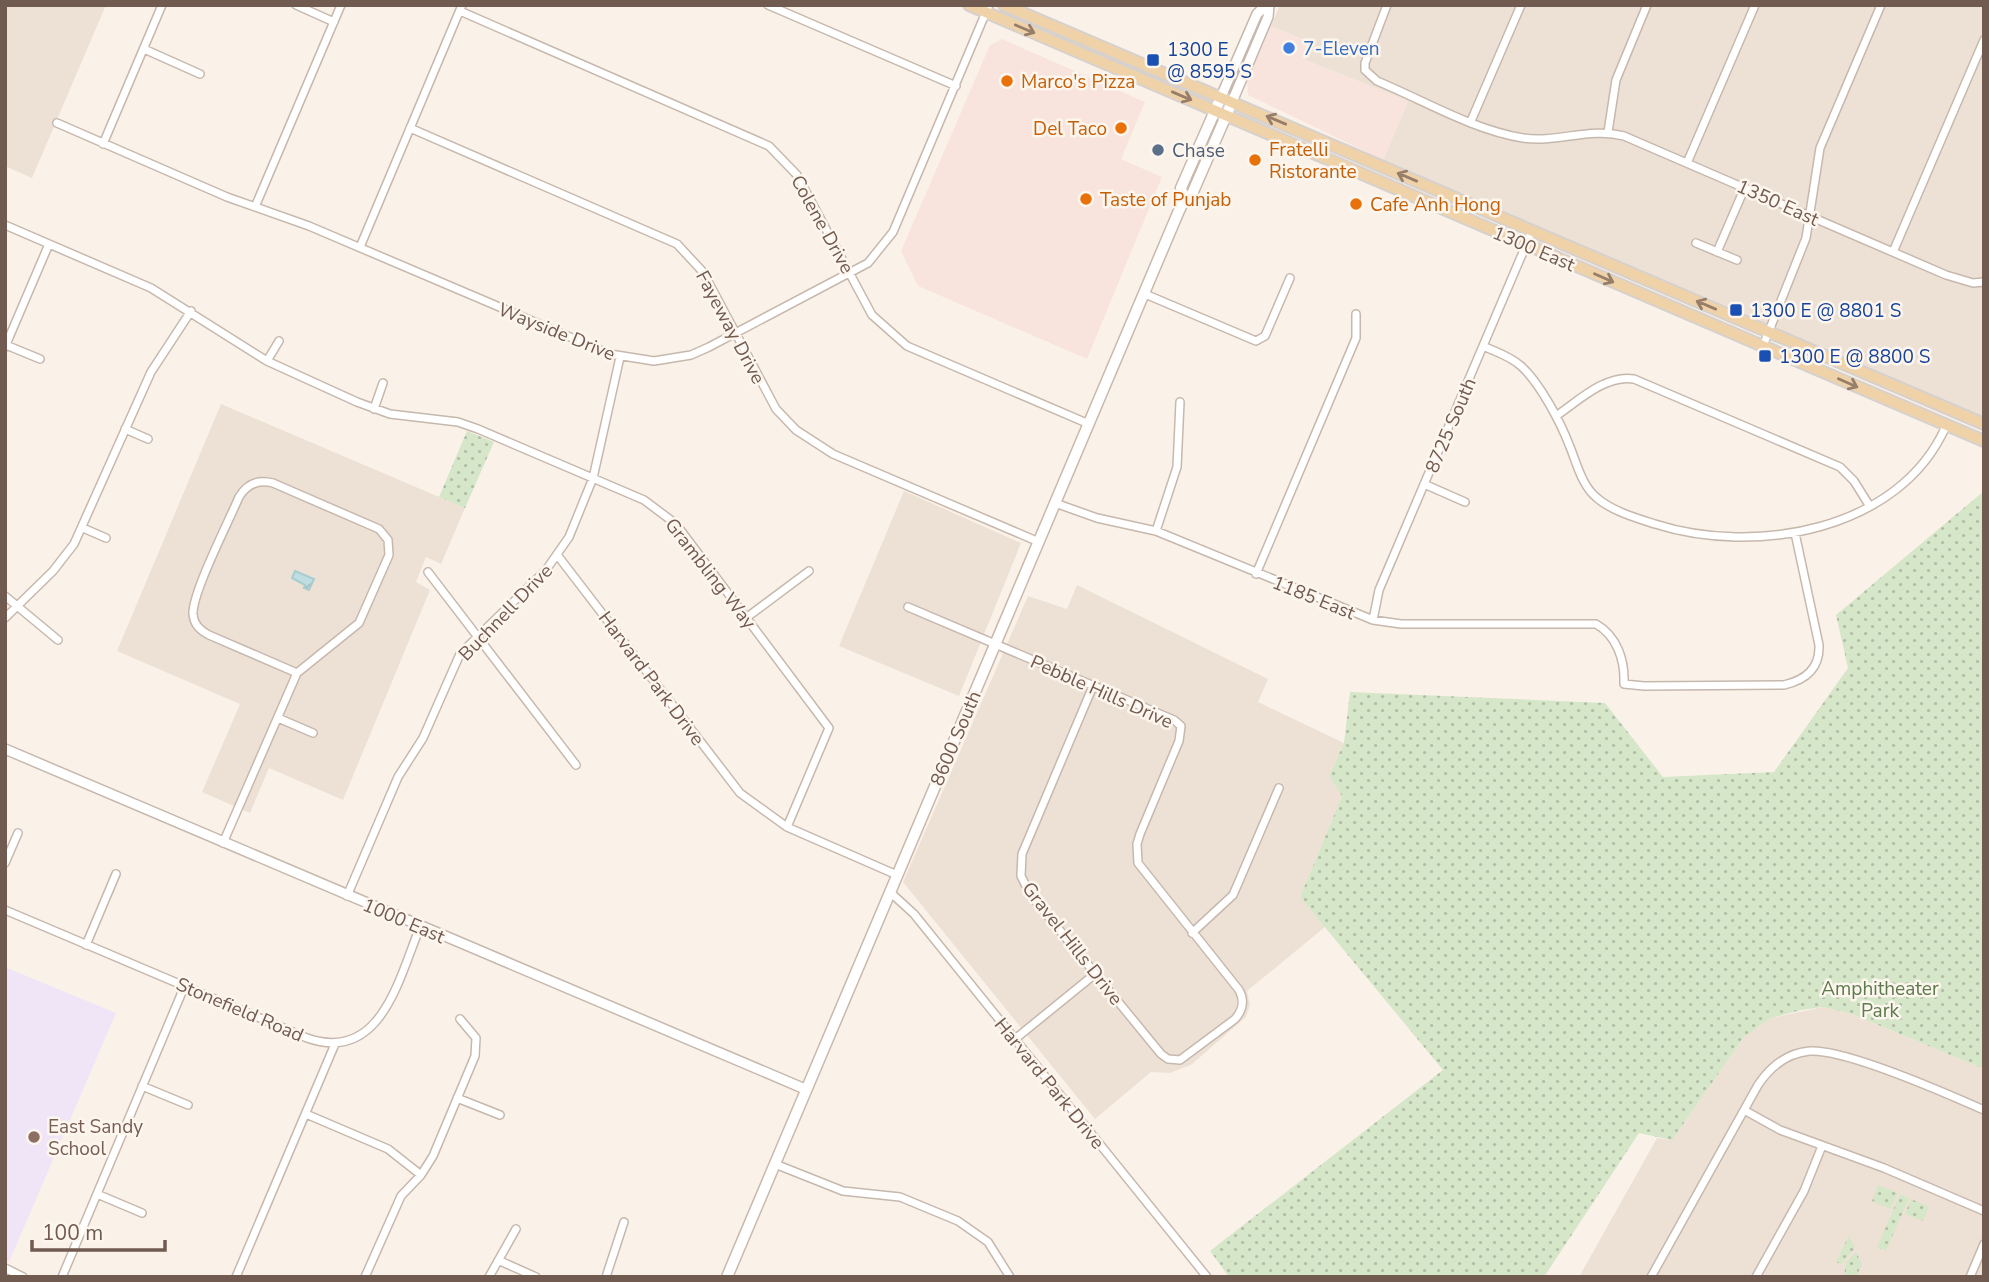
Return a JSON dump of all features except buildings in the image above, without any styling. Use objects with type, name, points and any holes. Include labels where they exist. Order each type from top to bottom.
[{"type":"main road","name":"1300 East","points":[[968,5],[988,9],[1052,41],[1984,442]]},
{"type":"main road","name":"1300 East","points":[[1004,5],[1984,424]]},
{"type":"main road","points":[[1052,41],[1061,29]]},
{"type":"main road","name":"8600 South","points":[[730,1276],[805,1089],[1184,200],[1181,188],[1226,99]]},
{"type":"street","points":[[103,144],[162,5]]},
{"type":"street","points":[[296,5],[334,22]]},
{"type":"street","points":[[255,207],[341,5]]},
{"type":"street","points":[[768,5],[956,86]]},
{"type":"street","name":"8600 South","points":[[1226,99],[1257,14],[1267,5]]},
{"type":"street","points":[[1388,5],[1367,54],[1365,70],[1377,80],[1471,121],[1507,134],[1541,139],[1608,132],[1616,80],[1647,5]]},
{"type":"street","points":[[1471,121],[1521,5]]},
{"type":"street","points":[[1687,163],[1755,5]]},
{"type":"street","points":[[1763,346],[1800,256],[1810,216],[1820,148],[1881,5]]},
{"type":"street","points":[[359,247],[461,8]]},
{"type":"street","name":"Colene Drive","points":[[461,8],[768,146],[797,175],[872,315],[907,346],[1089,424]]},
{"type":"street","name":"Wayside Drive","points":[[57,123],[620,357],[645,361],[671,359],[691,355],[850,274],[868,263],[886,244],[988,9]]},
{"type":"street","points":[[1893,252],[1984,40]]},
{"type":"street","points":[[144,49],[200,74]]},
{"type":"street","name":"Fayeway Drive","points":[[410,128],[677,244],[702,272],[776,409],[807,439],[833,454],[1039,542]]},
{"type":"street","name":"1350 East","points":[[1608,132],[1745,187],[1947,275],[1973,283],[1984,282]]},
{"type":"street","points":[[1717,252],[1745,187]]},
{"type":"street","name":"Grambling Way","points":[[5,225],[151,288],[267,361],[374,409],[458,422],[653,504],[668,517],[829,728],[787,827]]},
{"type":"street","name":"8725 South","points":[[1373,620],[1379,590],[1532,230]]},
{"type":"street","points":[[1696,243],[1737,260]]},
{"type":"street","points":[[40,359],[6,346],[49,244]]},
{"type":"street","points":[[1145,294],[1255,341],[1265,336],[1290,278]]},
{"type":"street","points":[[5,618],[64,559],[83,528],[151,372],[191,311]]},
{"type":"street","points":[[1256,574],[1356,338],[1356,314]]},
{"type":"street","points":[[267,361],[279,341]]},
{"type":"street","points":[[1483,346],[1521,366],[1556,416],[1583,479],[1602,502],[1671,529],[1729,538],[1795,533],[1845,517],[1905,482],[1934,453],[1946,426]]},
{"type":"street","name":"Buchnell Drive","points":[[348,896],[398,777],[423,738],[460,654],[558,555],[593,478],[620,357]]},
{"type":"street","points":[[1556,416],[1607,382],[1620,377],[1634,379],[1840,467],[1854,481],[1869,505]]},
{"type":"street","points":[[374,409],[383,383]]},
{"type":"street","points":[[1156,531],[1177,467],[1180,402]]},
{"type":"street","points":[[125,429],[148,439]]},
{"type":"street","points":[[223,844],[297,673],[359,623],[386,563],[389,547],[384,534],[373,526],[273,483],[252,483],[239,497],[196,599],[193,614],[196,625],[209,635],[297,673]]},
{"type":"street","points":[[1424,484],[1465,502]]},
{"type":"street","name":"1185 East","points":[[1055,503],[1097,518],[1156,531],[1373,620],[1401,624],[1586,622],[1605,629],[1617,647],[1624,671],[1624,684],[1759,686],[1796,682],[1811,672],[1820,655],[1795,533]]},
{"type":"street","points":[[83,528],[106,538]]},
{"type":"street","name":"Harvard Park Drive","points":[[558,555],[740,793],[787,827],[897,875]]},
{"type":"street","points":[[746,618],[809,571]]},
{"type":"street","points":[[428,572],[576,765]]},
{"type":"street","points":[[5,596],[58,640]]},
{"type":"street","name":"Pebble Hills Drive","points":[[908,607],[1174,720],[1181,726],[1179,741],[1140,834],[1136,854],[1147,877],[1239,990],[1243,1005]]},
{"type":"street","name":"Gravel Hills Drive","points":[[1093,685],[1020,865],[1024,886],[1168,1059],[1180,1060],[1186,1057],[1235,1018],[1243,1005]]},
{"type":"street","points":[[278,718],[313,733]]},
{"type":"street","name":"1000 East","points":[[5,749],[420,928],[805,1089]]},
{"type":"street","points":[[1192,933],[1233,895],[1279,788]]},
{"type":"street","points":[[5,863],[18,833]]},
{"type":"street","points":[[86,945],[116,874]]},
{"type":"street","name":"Harvard Park Drive","points":[[890,892],[907,905],[1208,1277]]},
{"type":"street","name":"Stonefield Road","points":[[5,911],[307,1038],[335,1044]]},
{"type":"street","points":[[236,1277],[335,1044],[358,1037],[379,1019],[420,928]]},
{"type":"street","points":[[1015,1039],[1095,974]]},
{"type":"street","points":[[62,1277],[185,985]]},
{"type":"street","points":[[365,1277],[401,1196],[421,1175],[433,1156],[477,1046],[472,1031],[460,1019]]},
{"type":"street","points":[[1651,1277],[1763,1077],[1776,1064],[1798,1053],[1824,1052],[1944,1093],[1984,1110]]},
{"type":"street","points":[[142,1086],[188,1105]]},
{"type":"street","points":[[457,1098],[500,1115]]},
{"type":"street","points":[[1744,1110],[1780,1130],[1984,1211]]},
{"type":"street","points":[[306,1114],[388,1149],[421,1175]]},
{"type":"street","points":[[1756,1277],[1804,1192],[1822,1146]]},
{"type":"street","points":[[775,1164],[843,1191],[900,1197],[958,1221],[988,1242],[1010,1277]]},
{"type":"street","points":[[97,1194],[142,1213]]},
{"type":"street","points":[[606,1277],[624,1222]]},
{"type":"street","points":[[489,1277],[516,1228]]},
{"type":"street","points":[[1970,1277],[1984,1244]]},
{"type":"street","points":[[500,1261],[536,1277]]},
{"type":"street","points":[[5,1269],[23,1277]]},
{"type":"shaded area","points":[[5,5],[106,5],[32,178],[5,166]]},
{"type":"shaded area","points":[[1280,5],[1984,5],[1984,418],[1383,160],[1408,101],[1305,60],[1311,43],[1271,26]]},
{"type":"shaded area","points":[[1271,26],[1312,44],[1305,60],[1408,101],[1383,160],[1248,95],[1247,81]]},
{"type":"shaded area","points":[[1002,39],[1145,102],[1121,159],[1162,177],[1087,359],[918,286],[901,251],[990,45]]},
{"type":"shaded area","points":[[221,404],[465,508],[441,564],[426,557],[416,582],[430,590],[343,800],[269,768],[250,813],[202,792],[240,704],[117,651]]},
{"type":"shaded area","points":[[904,491],[1021,543],[959,696],[839,646]]},
{"type":"shaded area","points":[[1077,585],[1268,679],[1258,702],[1344,743],[1329,776],[1342,796],[1300,897],[1325,927],[1247,991],[1250,1005],[1246,1017],[1191,1065],[1170,1073],[1151,1072],[1095,1119],[903,882],[1028,596],[1067,609]]},
{"type":"shaded area","name":"East Sandy School","points":[[5,967],[116,1013],[9,1262],[5,1260]]},
{"type":"shaded area","points":[[1823,1007],[1852,1014],[1984,1069],[1984,1277],[1579,1277],[1657,1138],[1672,1140],[1744,1037],[1771,1018]]},
{"type":"green space","points":[[467,431],[494,442],[465,508],[439,497]]},
{"type":"green space","name":"Amphitheater Park","points":[[1984,491],[1984,1069],[1852,1014],[1823,1007],[1771,1018],[1744,1037],[1672,1140],[1639,1133],[1544,1277],[1229,1277],[1210,1251],[1443,1070],[1300,897],[1342,796],[1329,776],[1344,743],[1350,692],[1605,703],[1663,777],[1774,772],[1848,668],[1836,615]]},
{"type":"green space","points":[[1878,1185],[1898,1193],[1890,1209],[1872,1201]]},
{"type":"green space","points":[[1900,1194],[1909,1198],[1886,1251],[1877,1247]]},
{"type":"green space","points":[[1911,1199],[1929,1207],[1923,1221],[1905,1214]]},
{"type":"green space","points":[[1849,1235],[1855,1248],[1841,1264],[1836,1262]]},
{"type":"green space","points":[[1856,1252],[1862,1264],[1857,1275],[1844,1277],[1846,1262]]},
{"type":"water","points":[[295,571],[314,579],[309,590],[292,578]]},
{"type":"place","name":"7-Eleven","points":[[1289,48]]},
{"type":"place","name":"1300 E @ 8595 S","points":[[1153,60]]},
{"type":"place","name":"Marco's Pizza","points":[[1007,81]]},
{"type":"place","name":"Del Taco","points":[[1121,128]]},
{"type":"place","name":"Chase","points":[[1158,150]]},
{"type":"place","name":"Fratelli Ristorante","points":[[1255,160]]},
{"type":"place","name":"Taste of Punjab","points":[[1086,199]]},
{"type":"place","name":"Cafe Anh Hong","points":[[1356,204]]},
{"type":"place","name":"1300 E @ 8801 S","points":[[1736,310]]},
{"type":"place","name":"1300 E @ 8800 S","points":[[1765,356]]},
{"type":"place","name":"East Sandy School","points":[[34,1137]]}]
